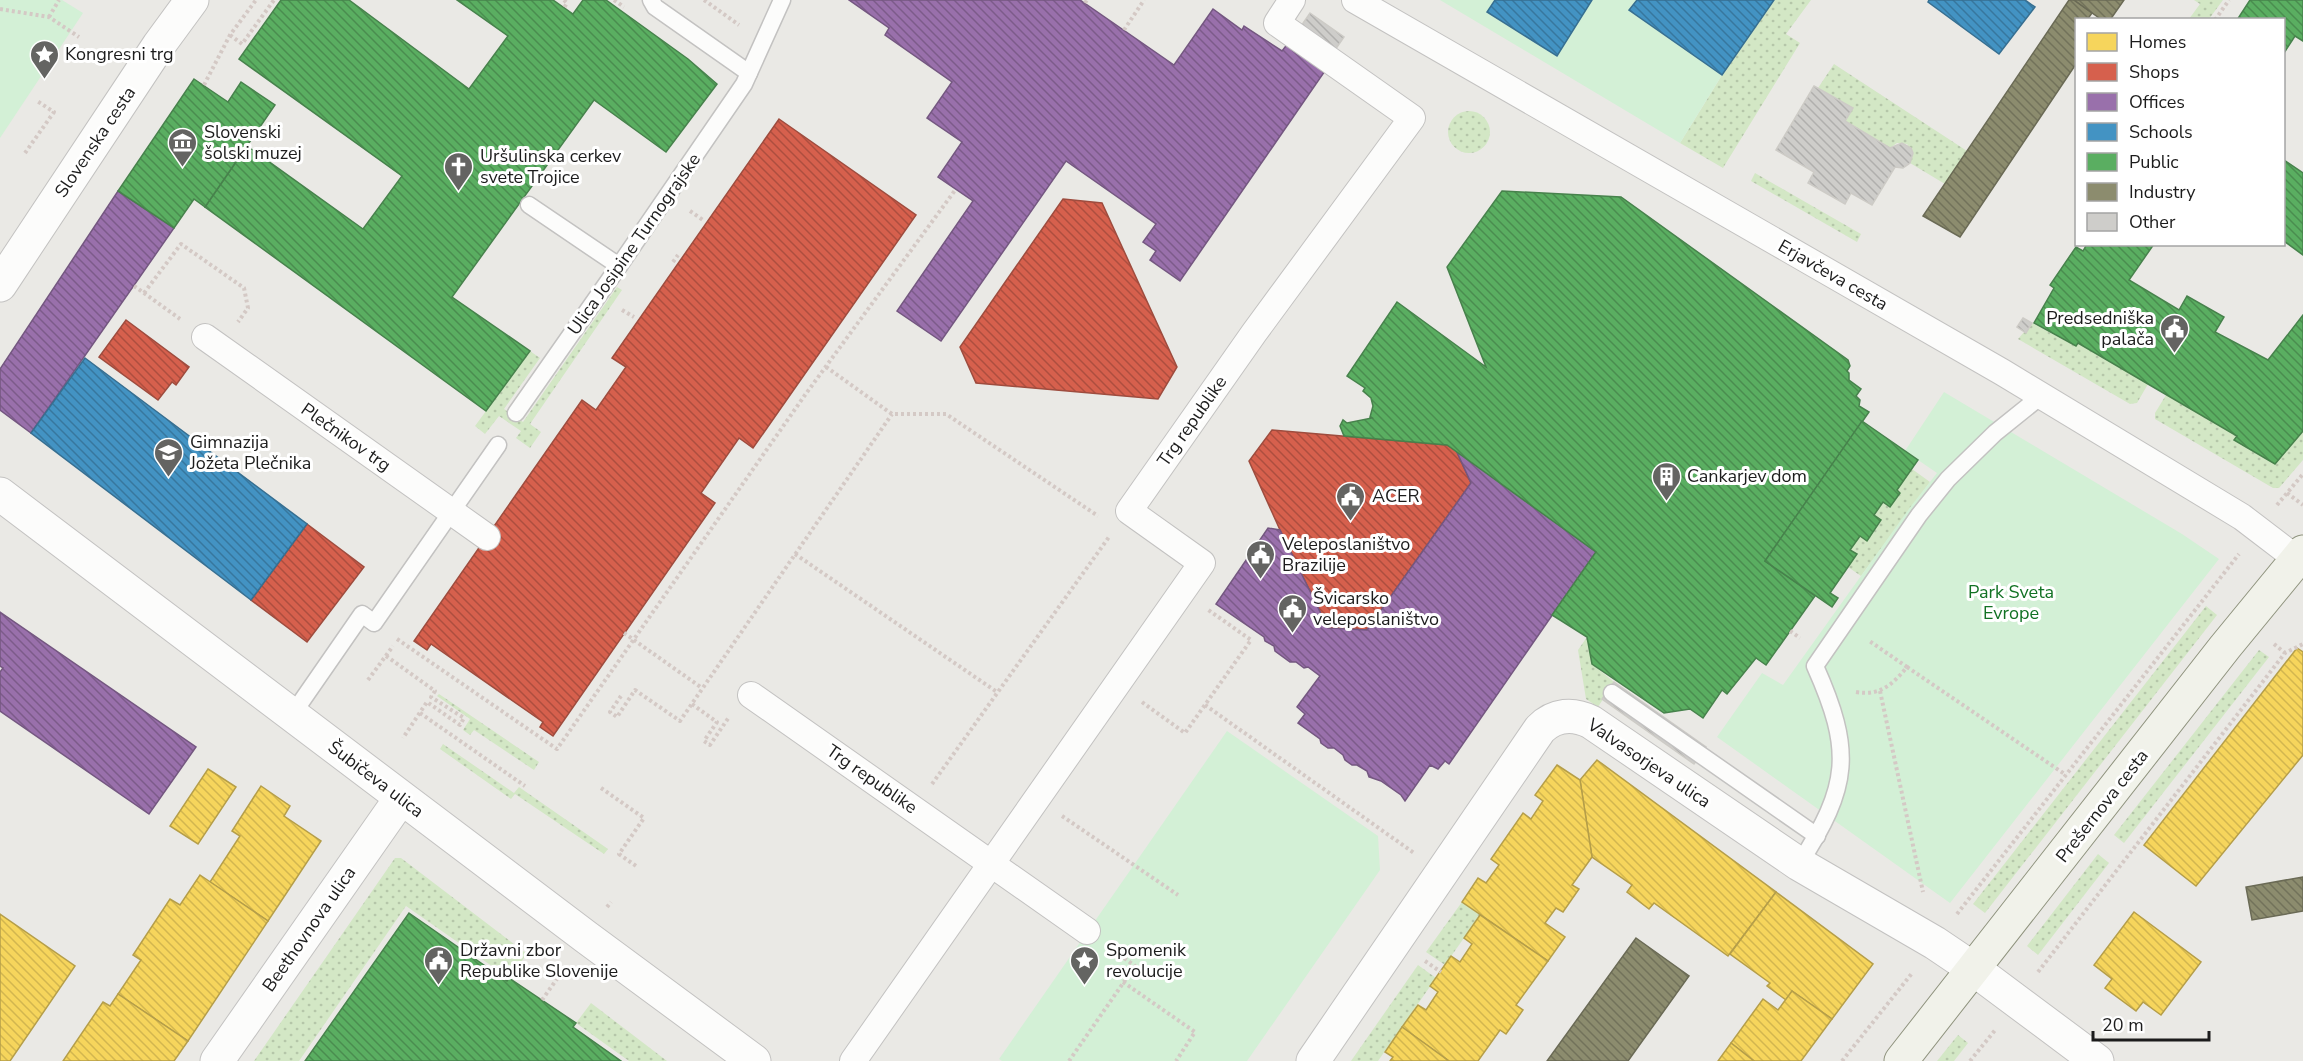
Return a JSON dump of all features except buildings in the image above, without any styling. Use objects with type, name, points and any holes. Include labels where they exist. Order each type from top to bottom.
[{"type":"main road","name":"Prešernova cesta","points":[[1901,1061],[1975,970],[2225,647],[2301,558]]},
{"type":"street","name":"Slovenska cesta","points":[[0,285],[159,45],[192,0]]},
{"type":"street","name":"Trg republike","points":[[853,1061],[1202,563],[1129,510],[1254,333],[1412,118],[1276,23],[1292,0]]},
{"type":"street","name":"Erjavčeva cesta","points":[[1355,0],[2041,396],[2242,517],[2301,558]]},
{"type":"street","name":"Plečnikov trg","points":[[213,342],[487,537]]},
{"type":"street","name":"Šubičeva ulica","points":[[0,494],[401,798],[754,1061]]},
{"type":"street","name":"Trg republike","points":[[758,699],[1087,931]]},
{"type":"street","name":"Valvasorjeva ulica","points":[[1313,1061],[1540,729],[1546,722],[1577,716],[1591,722],[1799,864],[1935,943],[2097,1061]]},
{"type":"street","name":"Beethovnova ulica","points":[[217,1061],[401,798]]},
{"type":"lane","points":[[651,0],[655,7],[749,73]]},
{"type":"lane","name":"Ulica Josipine Turnograjske","points":[[516,413],[744,84],[782,0]]},
{"type":"lane","points":[[529,205],[620,266]]},
{"type":"lane","points":[[1799,864],[1817,836],[1837,792],[1840,756],[1840,736],[1834,714],[1815,666],[1919,515],[1947,479],[1995,433],[2041,396]]},
{"type":"lane","points":[[292,715],[362,614],[374,623],[498,445]]},
{"type":"lane","points":[[1612,693],[1817,836]]},
{"type":"path","points":[[49,17],[59,0]]},
{"type":"path","points":[[204,85],[230,35],[256,0]]},
{"type":"path","points":[[230,35],[242,44],[274,0]]},
{"type":"path","points":[[564,0],[567,3],[564,8]]},
{"type":"path","points":[[704,0],[740,25]]},
{"type":"path","points":[[1124,30],[1144,0]]},
{"type":"path","points":[[2216,18],[2229,0]]},
{"type":"path","points":[[0,9],[49,17],[79,37]]},
{"type":"path","points":[[266,11],[271,15]]},
{"type":"path","points":[[25,153],[54,112],[37,101]]},
{"type":"path","points":[[374,623],[557,749],[826,367],[956,189]]},
{"type":"path","points":[[144,293],[181,244],[244,288],[248,308],[213,342]]},
{"type":"path","points":[[673,262],[678,255]]},
{"type":"path","points":[[134,286],[152,300]]},
{"type":"path","points":[[826,367],[892,414],[946,414],[1106,522]]},
{"type":"path","points":[[621,696],[610,712],[617,717],[635,690],[680,721],[892,414]]},
{"type":"path","points":[[2278,505],[2303,474]]},
{"type":"path","points":[[2287,493],[2303,505]]},
{"type":"path","points":[[914,809],[1101,549]]},
{"type":"path","points":[[1955,917],[2242,550]]},
{"type":"path","points":[[795,554],[998,693]]},
{"type":"path","points":[[1117,684],[1185,733],[1251,640],[1182,592]]},
{"type":"path","points":[[624,633],[702,688]]},
{"type":"path","points":[[368,680],[398,639]]},
{"type":"path","points":[[1869,641],[2066,775]]},
{"type":"path","points":[[2273,643],[2285,653]]},
{"type":"path","points":[[2033,979],[2285,653],[2303,644]]},
{"type":"path","points":[[386,656],[435,691],[431,697],[464,718],[460,725],[427,702],[403,738]]},
{"type":"path","points":[[1847,690],[1880,692],[1893,684],[1907,667]]},
{"type":"path","points":[[1880,692],[1923,893]]},
{"type":"path","points":[[692,704],[717,722],[704,741],[710,745],[736,708],[753,719],[758,699]]},
{"type":"path","points":[[1205,705],[1441,873]]},
{"type":"path","points":[[420,713],[525,786]]},
{"type":"path","points":[[601,788],[644,818],[619,854],[636,866]]},
{"type":"path","points":[[1037,799],[1178,895]]},
{"type":"path","points":[[607,907],[612,902]]},
{"type":"path","points":[[1069,1061],[1135,966],[1087,931]]},
{"type":"path","points":[[542,1000],[564,969]]},
{"type":"path","points":[[1843,1061],[1914,970]]},
{"type":"path","points":[[1123,982],[1195,1032],[1176,1061]]},
{"type":"path","points":[[1970,1061],[2000,1024]]},
{"type":"green space","points":[[0,0],[62,0],[83,13],[0,138]]},
{"type":"green space","points":[[1440,0],[1637,0],[1630,11],[1722,75],[1680,143]]},
{"type":"green space","points":[[1774,0],[1811,0],[1786,34],[1800,43],[1723,168],[1680,143],[1722,75]]},
{"type":"green space","points":[[2194,0],[2223,0],[2210,18],[2190,18],[2200,4]]},
{"type":"green space","points":[[1834,64],[1967,151],[1945,184],[1910,163],[1913,153],[1907,144],[1897,143],[1890,148],[1845,121],[1852,108],[1818,88]]},
{"type":"green space","points":[[1469,111],[1484,117],[1490,132],[1484,147],[1469,153],[1454,147],[1448,132],[1454,117]]},
{"type":"green space","points":[[1755,173],[1861,234],[1857,242],[1751,181]]},
{"type":"green space","points":[[617,287],[622,290],[530,424],[541,432],[530,448],[516,438],[521,431],[499,416],[485,434],[475,426],[530,351],[540,358],[504,409],[523,422]]},
{"type":"green space","points":[[2032,323],[2075,346],[2078,343],[2148,384],[2137,403],[2130,404],[2018,339]]},
{"type":"green space","name":"Park Sveta Evrope","points":[[1944,392],[2182,534],[2219,559],[1950,903],[1717,737],[1762,673],[1783,685],[1937,473],[1905,451]]},
{"type":"green space","points":[[2166,395],[2237,436],[2235,440],[2275,463],[2303,431],[2303,460],[2279,488],[2273,488],[2155,419],[2155,413]]},
{"type":"green space","points":[[1912,469],[1930,482],[1861,576],[1848,567],[1857,554],[1850,550],[1860,536],[1867,540],[1881,521],[1874,515],[1883,502],[1891,506],[1900,493],[1897,490]]},
{"type":"green space","points":[[2206,606],[2217,615],[1985,913],[1973,904]]},
{"type":"green space","points":[[1587,637],[1592,664],[1614,682],[1598,707],[1586,699],[1578,650]]},
{"type":"green space","points":[[2259,650],[2269,657],[2124,843],[2114,835]]},
{"type":"green space","points":[[439,694],[539,762],[534,770],[474,730],[470,735],[463,730],[470,719],[437,696]]},
{"type":"green space","points":[[1227,731],[1378,836],[1380,870],[1247,1061],[1002,1061],[999,1059]]},
{"type":"green space","points":[[443,744],[514,793],[519,787],[608,849],[604,854],[515,794],[511,799],[440,749]]},
{"type":"green space","points":[[2098,854],[2109,863],[2038,955],[2027,946]]},
{"type":"green space","points":[[395,858],[401,858],[527,954],[509,978],[406,906],[299,1061],[254,1061]]},
{"type":"green space","points":[[1462,902],[1480,915],[1445,965],[1426,952]]},
{"type":"green space","points":[[1418,965],[1436,978],[1378,1061],[1351,1061]]},
{"type":"green space","points":[[591,1003],[667,1061],[629,1061],[576,1023]]},
{"type":"green space","points":[[1958,1035],[1968,1043],[1954,1061],[1937,1061]]},
{"type":"place","name":"Kongresni trg","points":[[44,80]]},
{"type":"place","name":"Slovenski šolski muzej","points":[[183,168]]},
{"type":"place","name":"Uršulinska cerkev svete Trojice","points":[[459,192]]},
{"type":"place","name":"Predsedniška palača","points":[[2175,354]]},
{"type":"place","name":"Gimnazija Jožeta Plečnika","points":[[169,478]]},
{"type":"place","name":"Cankarjev dom","points":[[1666,502]]},
{"type":"place","name":"ACER","points":[[1351,522]]},
{"type":"place","name":"Veleposlaništvo Brazilije","points":[[1261,580]]},
{"type":"place","name":"Švicarsko veleposlaništvo","points":[[1292,634]]},
{"type":"place","name":"Državni zbor Republike Slovenije","points":[[439,986]]},
{"type":"place","name":"Spomenik revolucije","points":[[1085,986]]}]
